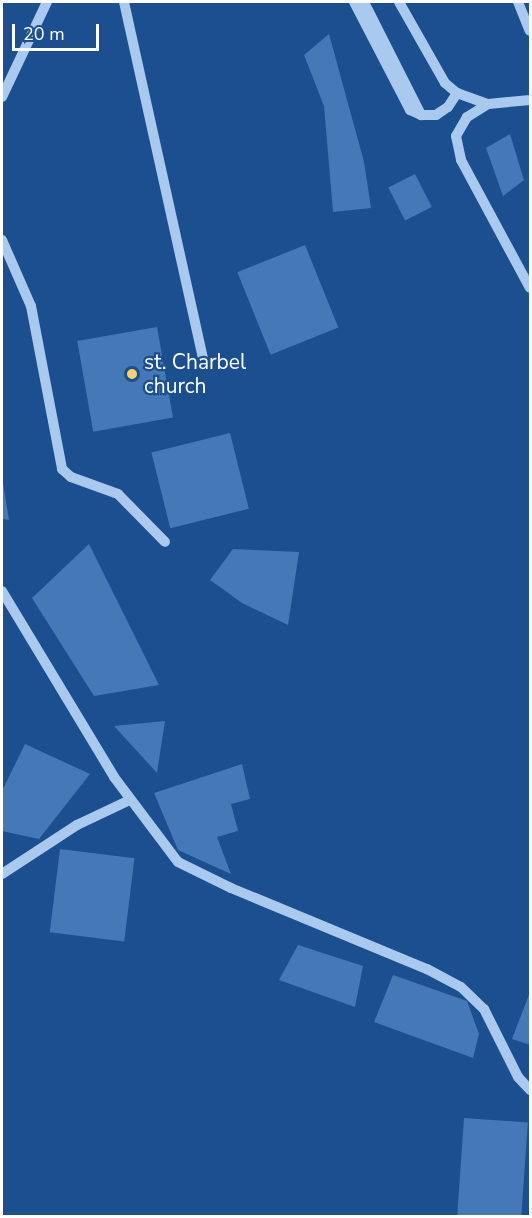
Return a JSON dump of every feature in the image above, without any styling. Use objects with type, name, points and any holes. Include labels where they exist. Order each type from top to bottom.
[{"type":"street","points":[[2,97],[47,2]]},
{"type":"street","points":[[124,2],[204,363]]},
{"type":"street","points":[[354,2],[405,104],[421,116],[443,112],[457,93]]},
{"type":"street","points":[[364,2],[421,116]]},
{"type":"street","points":[[399,2],[437,74],[457,93],[488,104],[531,100]]},
{"type":"street","points":[[518,2],[531,31]]},
{"type":"street","points":[[488,104],[460,125],[456,147],[531,288]]},
{"type":"street","points":[[2,240],[31,306],[62,469],[71,477],[118,494],[165,542]]},
{"type":"street","points":[[2,591],[130,800],[170,853],[195,873],[428,969],[467,992],[484,1009],[518,1077],[531,1090]]},
{"type":"street","points":[[2,874],[59,835],[130,800]]},
{"type":"building","points":[[329,34],[364,162],[371,208],[333,212],[324,106],[304,55]]},
{"type":"building","points":[[510,134],[524,180],[503,196],[486,148]]},
{"type":"building","points":[[415,174],[432,207],[405,221],[388,188]]},
{"type":"building","points":[[305,245],[338,328],[271,355],[237,272]]},
{"type":"building","points":[[157,327],[173,418],[93,432],[77,341]]},
{"type":"building","points":[[230,433],[249,509],[170,528],[151,453]]},
{"type":"building","points":[[3,483],[9,520],[2,519]]},
{"type":"building","points":[[89,544],[159,685],[94,696],[32,598]]},
{"type":"building","points":[[233,549],[299,552],[288,625],[242,603],[210,580]]},
{"type":"building","points":[[165,721],[157,773],[114,726]]},
{"type":"building","points":[[25,744],[90,774],[39,839],[2,831],[2,791]]},
{"type":"building","points":[[242,764],[250,799],[231,804],[238,831],[217,837],[231,874],[178,850],[154,793]]},
{"type":"building","points":[[60,849],[134,858],[124,942],[50,932]]},
{"type":"building","points":[[298,945],[363,966],[355,1007],[279,980]]},
{"type":"building","points":[[393,975],[467,1001],[479,1034],[473,1058],[374,1022]]},
{"type":"building","points":[[530,992],[530,1045],[512,1039]]},
{"type":"building","points":[[464,1118],[528,1122],[521,1216],[457,1216]]},
{"type":"place","name":"st. Charbel church","points":[[132,374]]}]
